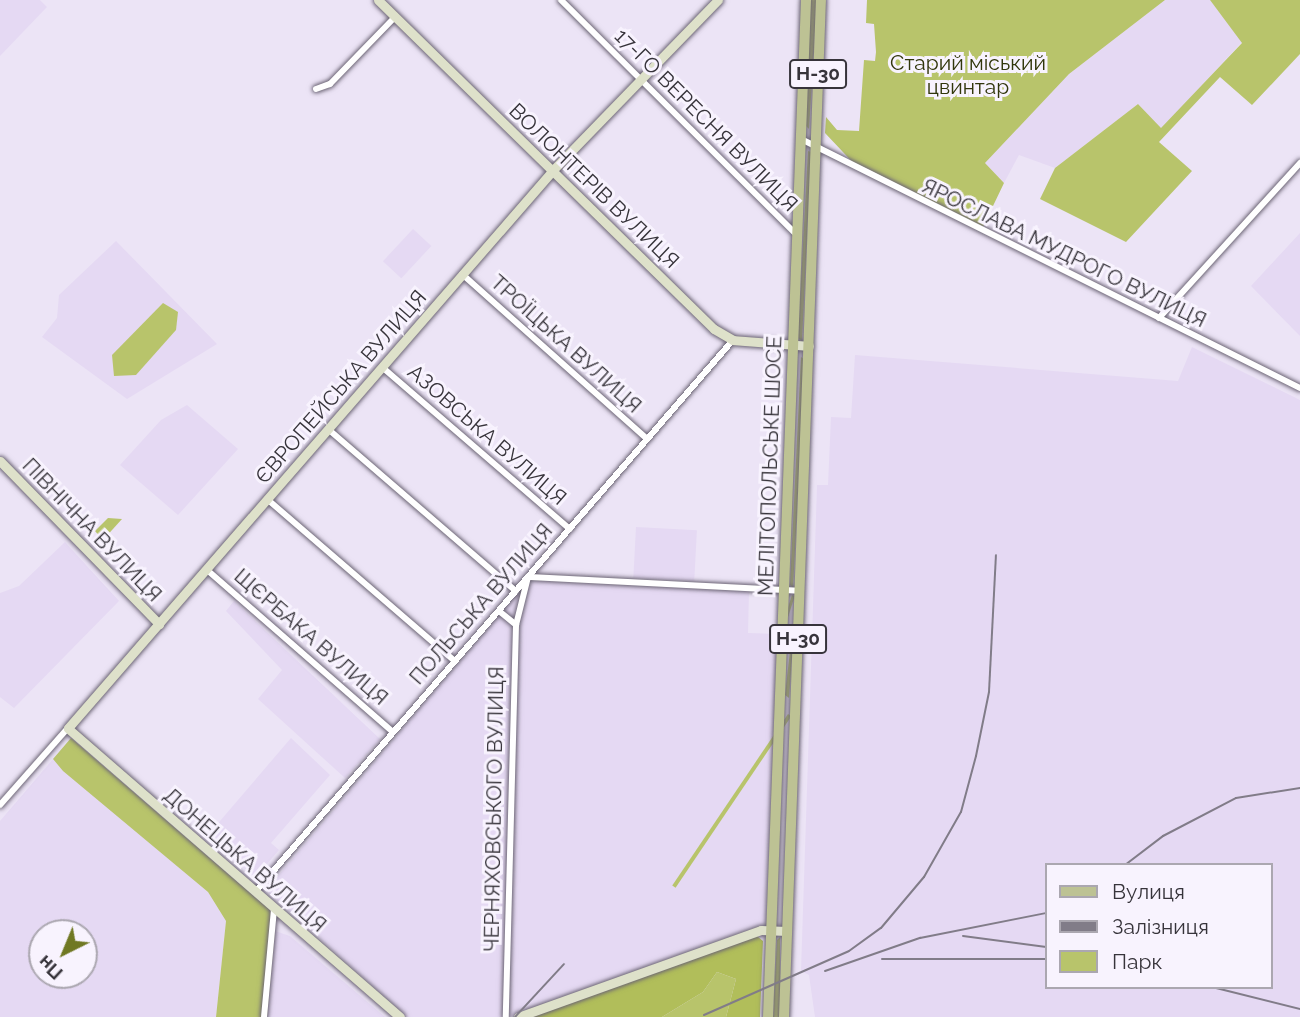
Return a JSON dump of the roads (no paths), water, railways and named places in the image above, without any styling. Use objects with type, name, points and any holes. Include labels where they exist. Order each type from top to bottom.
[{"type":"main road","name":"МЕЛІТОПОЛЬСЬКЕ ШОСЕ","points":[[768,1017],[806,0]]},
{"type":"main road","name":"МЕЛІТОПОЛЬСЬКЕ ШОСЕ","points":[[784,1017],[821,0]]},
{"type":"street","name":"ВОЛОНТЕРІВ ВУЛИЦЯ","points":[[378,0],[733,340]]},
{"type":"street","name":"17-ГО ВЕРЕСНЯ ВУЛИЦЯ","points":[[561,0],[797,235]]},
{"type":"street","name":"ЄВРОПЕЙСЬКА ВУЛИЦЯ","points":[[0,805],[553,170],[718,0]]},
{"type":"street","points":[[316,89],[330,84],[395,17]]},
{"type":"street","name":"ЯРОСЛАВА МУДРОГО ВУЛИЦЯ","points":[[800,138],[1300,388]]},
{"type":"street","points":[[1159,318],[1300,163]]},
{"type":"street","name":"ТРОЇЦЬКА ВУЛИЦЯ","points":[[462,275],[647,439]]},
{"type":"street","points":[[733,340],[809,346]]},
{"type":"street","name":"ПОЛЬСЬКА ВУЛИЦЯ","points":[[255,892],[733,340]]},
{"type":"street","name":"АЗОВСЬКА ВУЛИЦЯ","points":[[382,367],[570,529]]},
{"type":"street","points":[[328,429],[516,591]]},
{"type":"street","name":"ПІВНІЧНА ВУЛИЦЯ","points":[[0,461],[159,624]]},
{"type":"street","points":[[267,499],[455,661]]},
{"type":"street","name":"ЩЄРБАКА ВУЛИЦЯ","points":[[206,569],[393,732]]},
{"type":"street","points":[[527,577],[800,591]]},
{"type":"street","name":"ЧЕРНЯХОВСЬКОГО ВУЛИЦЯ","points":[[506,1017],[516,625],[527,577]]},
{"type":"street","points":[[499,611],[516,625]]},
{"type":"street","name":"ДОНЕЦЬКА ВУЛИЦЯ","points":[[68,728],[400,1017]]},
{"type":"street","points":[[264,1017],[275,909]]},
{"type":"street","points":[[518,1017],[772,930],[787,931]]},
{"type":"railway","points":[[704,1015],[849,951],[881,928],[924,877],[961,812],[976,756],[989,692],[996,555]]},
{"type":"railway","points":[[1128,863],[1163,836],[1236,798],[1300,788]]},
{"type":"railway","points":[[825,971],[920,938],[1044,913]]},
{"type":"railway","points":[[963,936],[1044,947]]},
{"type":"railway","points":[[882,959],[1044,959]]},
{"type":"railway","points":[[515,1017],[564,964]]},
{"type":"railway","points":[[1220,989],[1300,1009]]},
{"type":"park label","name":"Старий міський цвинтар","points":[[968,75]]}]
